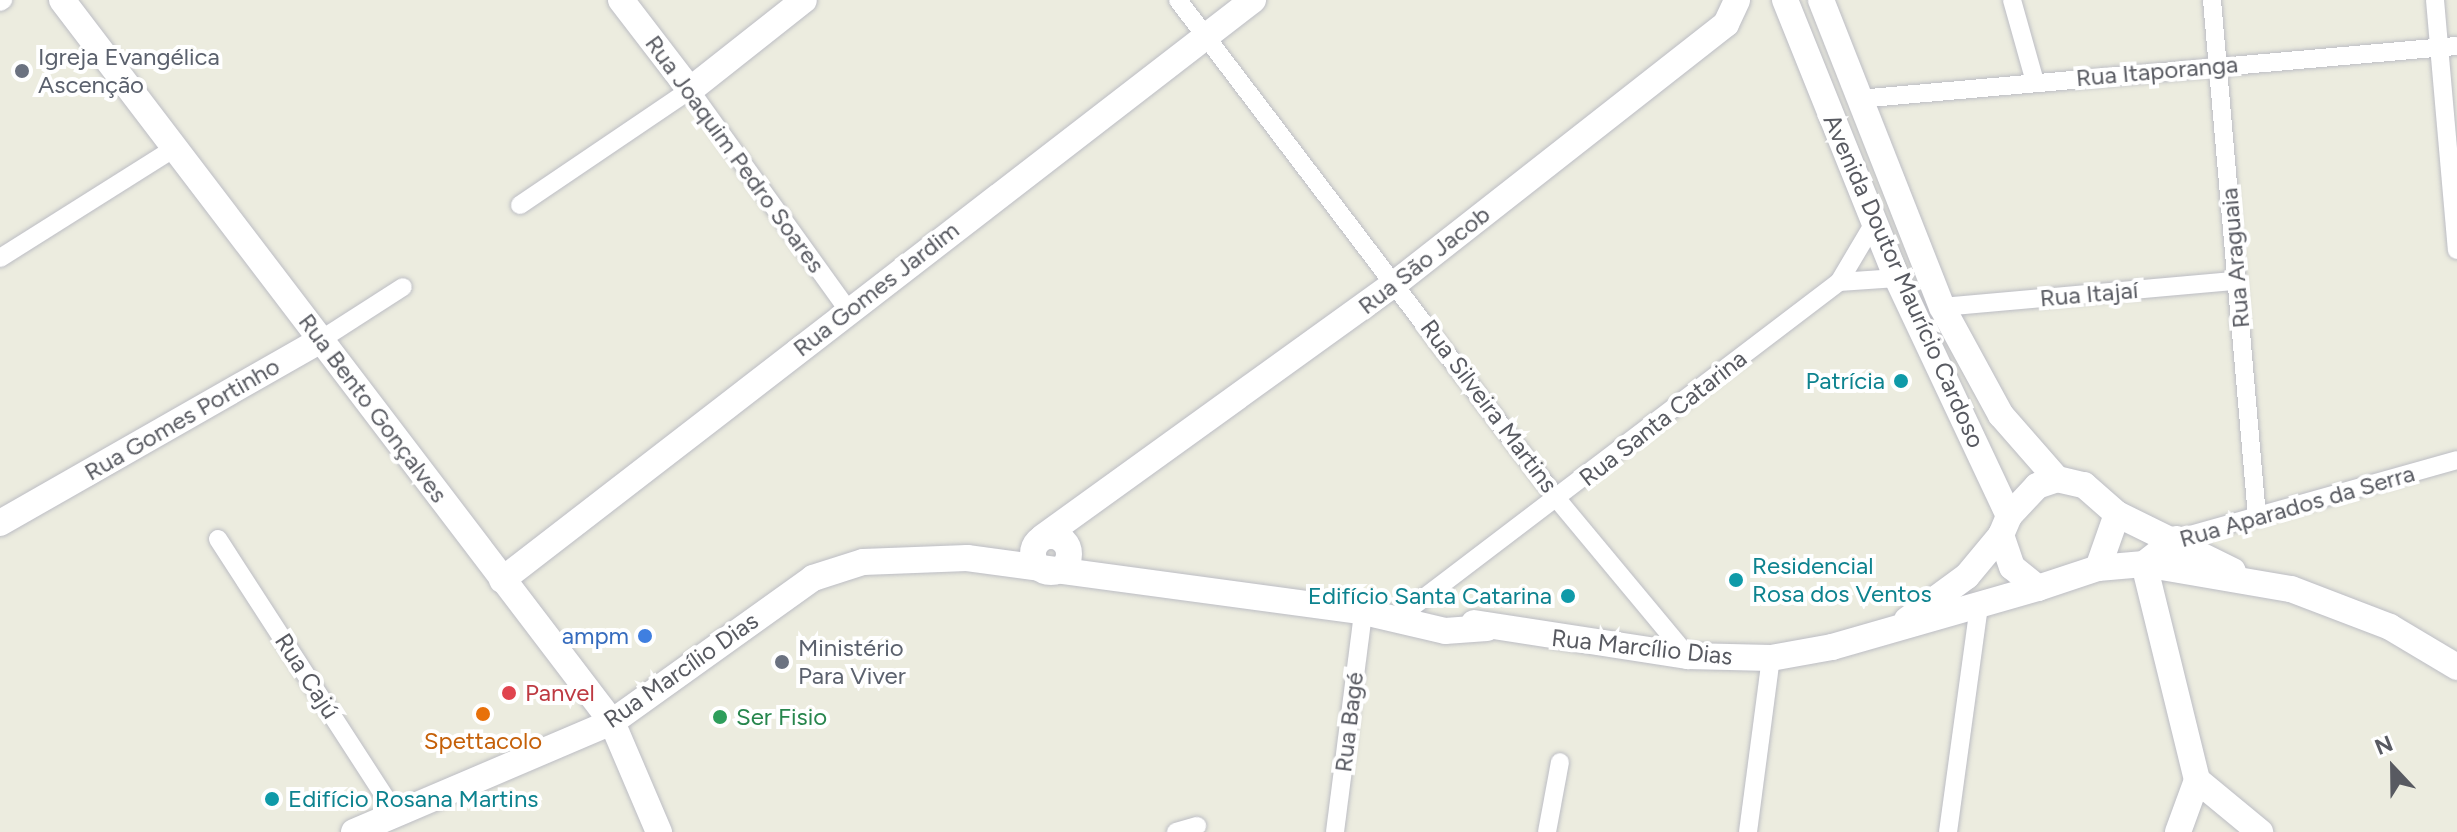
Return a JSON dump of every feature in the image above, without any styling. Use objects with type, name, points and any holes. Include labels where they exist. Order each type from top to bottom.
[{"type":"main road","name":"Rua Bento Gonçalves","points":[[62,0],[612,722],[659,832]]},
{"type":"main road","name":"Rua Joaquim Pedro Soares","points":[[621,0],[690,90]]},
{"type":"main road","points":[[690,90],[804,0]]},
{"type":"main road","name":"Rua Gomes Jardim","points":[[502,580],[1253,0]]},
{"type":"main road","name":"Avenida Doutor Maurício Cardoso","points":[[1785,0],[1897,278],[2005,526]]},
{"type":"main road","name":"Avenida Doutor Maurício Cardoso","points":[[1821,0],[1942,307],[2001,415],[2057,479]]},
{"type":"main road","name":"Rua São Jacob","points":[[1055,543],[1100,499],[1397,282],[1726,24],[1737,4]]},
{"type":"main road","name":"Rua Gomes Portinho","points":[[0,523],[322,339]]},
{"type":"main road","points":[[2247,579],[2176,539],[2117,514],[2084,485],[2057,479],[2037,486],[2005,526],[2012,567],[2038,588],[2098,568],[2144,564],[2247,579],[2291,589],[2390,627],[2457,667]]},
{"type":"main road","points":[[2098,568],[2117,514]]},
{"type":"main road","name":"Rua Marcílio Dias","points":[[1891,631],[1967,576],[2005,526]]},
{"type":"main road","name":"Rua Aparados da Serra","points":[[2144,564],[2176,539]]},
{"type":"main road","points":[[1049,572],[1035,562],[1055,543]]},
{"type":"main road","name":"Rua Marcílio Dias","points":[[354,832],[612,722],[813,578],[863,562],[967,558],[1055,543],[1130,580]]},
{"type":"main road","name":"Rua Marcílio Dias","points":[[967,558],[1049,572],[1130,580],[1363,613],[1445,631],[1487,628]]},
{"type":"main road","points":[[2144,564],[2197,780],[2178,832]]},
{"type":"main road","name":"Rua Marcílio Dias","points":[[1363,613],[1408,610],[1447,615],[1487,628],[1688,656],[1771,658],[1891,631],[2038,588]]},
{"type":"main road","points":[[2197,780],[2260,832]]},
{"type":"street","name":"Rua Silveira Martins","points":[[1178,0],[1397,282],[1557,499],[1688,656]]},
{"type":"street","points":[[2012,0],[2035,82]]},
{"type":"street","name":"Rua Araguaia","points":[[2212,0],[2257,516]]},
{"type":"street","points":[[2435,0],[2448,46],[2457,250]]},
{"type":"street","name":"Rua Itaporanga","points":[[1858,99],[2448,46]]},
{"type":"street","points":[[520,205],[690,90]]},
{"type":"street","name":"Rua Joaquim Pedro Soares","points":[[690,90],[848,310]]},
{"type":"street","points":[[0,258],[175,148]]},
{"type":"street","name":"Rua Santa Catarina","points":[[1408,610],[1839,282],[1874,223]]},
{"type":"street","points":[[1839,282],[1897,278]]},
{"type":"street","name":"Rua Itajaí","points":[[1942,307],[2236,281]]},
{"type":"street","name":"Rua Gomes Portinho","points":[[322,339],[403,287]]},
{"type":"street","name":"Rua Aparados da Serra","points":[[2176,539],[2457,460]]},
{"type":"street","name":"Rua Cajú","points":[[218,539],[396,814]]},
{"type":"street","points":[[1948,832],[1979,606]]},
{"type":"street","name":"Rua Bagé","points":[[1335,832],[1363,613]]},
{"type":"street","points":[[1748,832],[1771,658]]},
{"type":"street","points":[[1547,832],[1560,762]]},
{"type":"street","points":[[1176,832],[1197,826]]},
{"type":"place","name":"Igreja Evangélica Ascenção","points":[[22,71]]},
{"type":"place","name":"Patrícia","points":[[1901,381]]},
{"type":"place","name":"Residencial Rosa dos Ventos","points":[[1736,580]]},
{"type":"place","name":"Edifício Santa Catarina","points":[[1568,596]]},
{"type":"place","name":"ampm","points":[[645,636]]},
{"type":"place","name":"Ministério Para Viver","points":[[782,662]]},
{"type":"place","name":"Panvel","points":[[509,693]]},
{"type":"place","name":"Spettacolo","points":[[483,714]]},
{"type":"place","name":"Ser Fisio","points":[[720,717]]},
{"type":"place","name":"Edifício Rosana Martins","points":[[272,799]]}]
